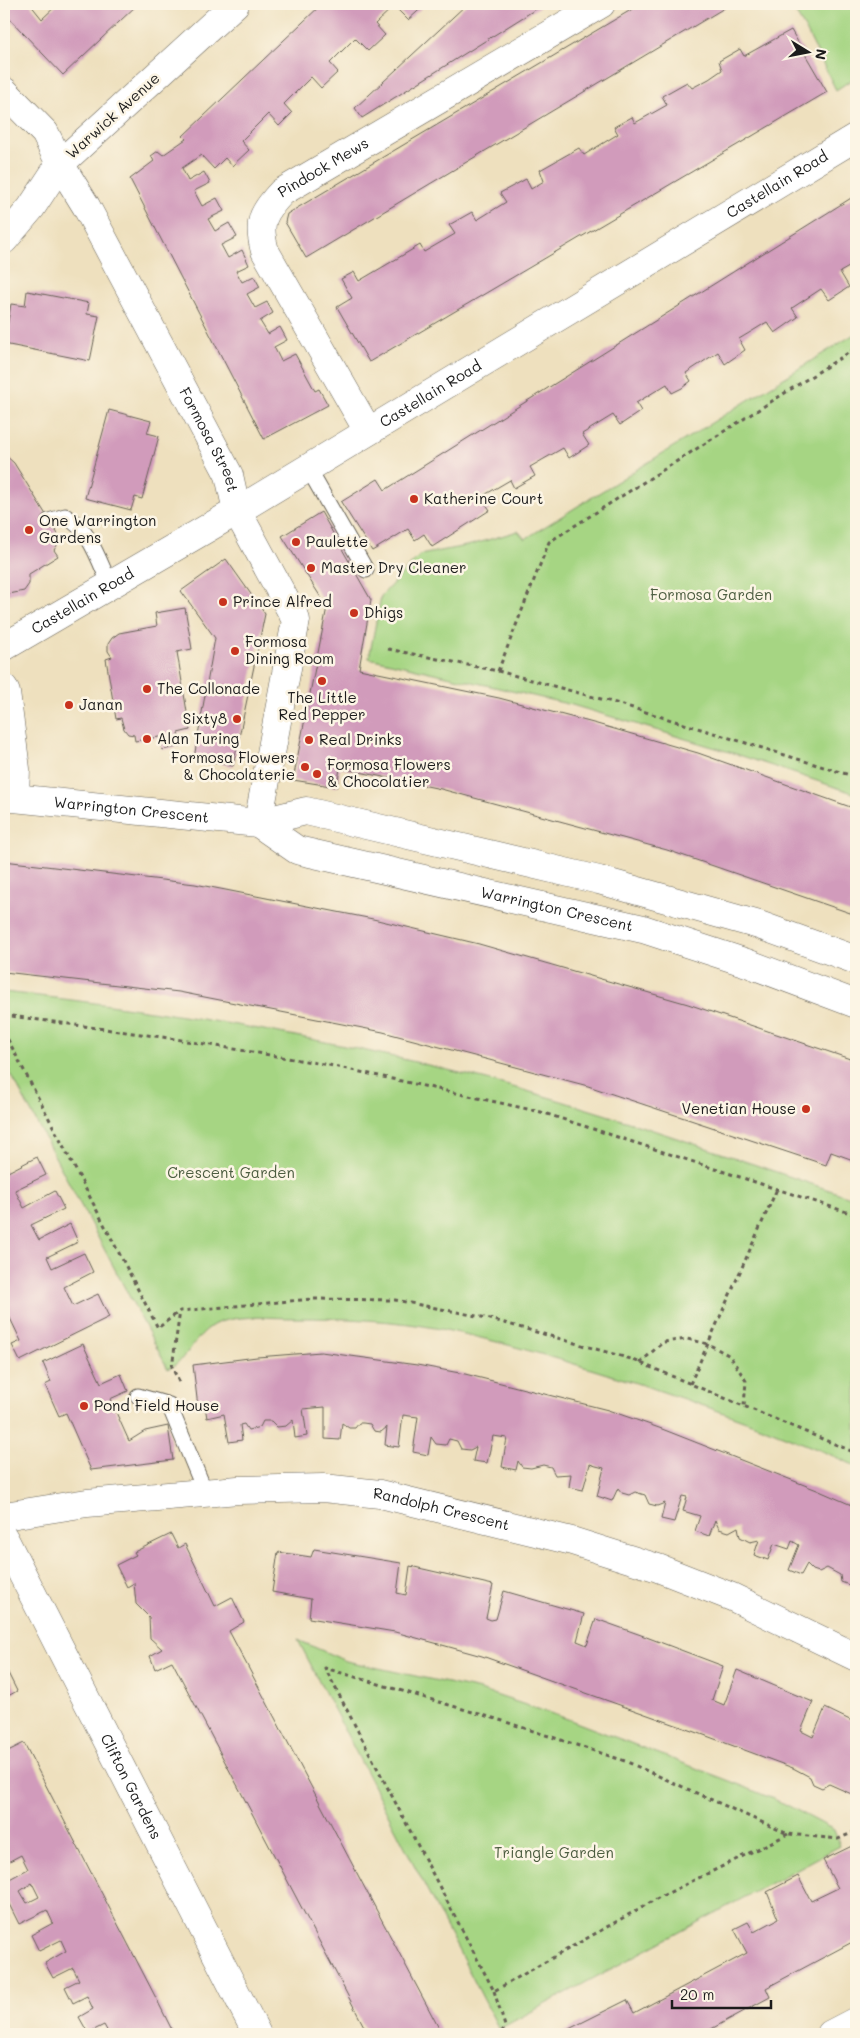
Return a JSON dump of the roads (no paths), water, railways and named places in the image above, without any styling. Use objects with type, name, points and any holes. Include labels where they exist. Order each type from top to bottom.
[{"type":"street","name":"Warwick Avenue","points":[[4,240],[32,208],[60,164],[235,4]]},
{"type":"street","name":"Pindock Mews","points":[[368,431],[265,251],[260,233],[268,208],[282,192],[601,4]]},
{"type":"street","name":"Formosa Street","points":[[4,91],[45,133],[60,164],[86,206],[229,475],[237,511],[296,620],[258,823]]},
{"type":"street","name":"Castellain Road","points":[[4,647],[237,511],[856,137]]},
{"type":"street","points":[[4,688],[16,769],[10,797]]},
{"type":"street","name":"Warrington Crescent","points":[[10,797],[258,823],[306,811],[361,822],[618,886],[759,925],[856,960]]},
{"type":"street","name":"Warrington Crescent","points":[[258,823],[297,850],[643,929],[746,963],[856,1004]]},
{"type":"street","name":"Randolph Crescent","points":[[4,1533],[86,1503],[238,1490],[324,1488],[380,1494],[572,1541],[658,1568],[732,1597],[856,1657]]},
{"type":"street","name":"Clifton Gardens","points":[[4,1533],[257,2034]]},
{"type":"street","points":[[831,2034],[856,2020]]},
{"type":"lane","points":[[308,468],[366,570]]},
{"type":"lane","points":[[49,521],[65,516],[76,522],[90,542],[110,585]]},
{"type":"lane","points":[[138,1396],[169,1406],[206,1494]]},
{"type":"place","name":"Katherine Court","points":[[414,499]]},
{"type":"place","name":"One Warrington Gardens","points":[[29,530]]},
{"type":"place","name":"Paulette","points":[[296,542]]},
{"type":"place","name":"Master Dry Cleaner","points":[[311,568]]},
{"type":"place","name":"Prince Alfred","points":[[223,602]]},
{"type":"place","name":"Dhigs","points":[[354,613]]},
{"type":"place","name":"Formosa Dining Room","points":[[235,651]]},
{"type":"place","name":"The Little Red Pepper","points":[[322,681]]},
{"type":"place","name":"The Collonade","points":[[147,689]]},
{"type":"place","name":"Janan","points":[[69,705]]},
{"type":"place","name":"Sixty8","points":[[237,719]]},
{"type":"place","name":"Alan Turing","points":[[147,739]]},
{"type":"place","name":"Real Drinks","points":[[309,740]]},
{"type":"place","name":"Formosa Flowers & Chocolaterie","points":[[305,767]]},
{"type":"place","name":"Formosa Flowers & Chocolatier","points":[[317,774]]},
{"type":"place","name":"Venetian House","points":[[806,1109]]},
{"type":"place","name":"Pond Field House","points":[[84,1406]]},
{"type":"park label","name":"Formosa Garden","points":[[711,595]]},
{"type":"park label","name":"Crescent Garden","points":[[231,1173]]},
{"type":"park label","name":"Triangle Garden","points":[[554,1853]]}]
